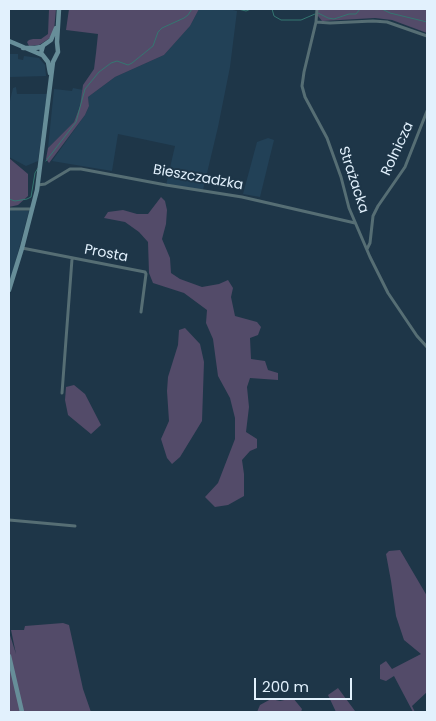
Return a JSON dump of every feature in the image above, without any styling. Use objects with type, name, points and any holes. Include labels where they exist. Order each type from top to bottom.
[{"type":"street","points":[[9,290],[33,210],[42,166],[55,57],[58,53],[59,9]]},
{"type":"street","name":"Strażacka","points":[[317,9],[316,22],[309,46],[302,86],[305,97],[327,138],[341,177],[349,208],[388,293],[417,336],[427,347]]},
{"type":"street","points":[[316,22],[380,21],[427,36]]},
{"type":"street","points":[[52,82],[49,64],[41,51],[45,44],[54,36],[58,22]]},
{"type":"street","points":[[9,41],[44,57],[50,59],[55,57]]},
{"type":"street","points":[[23,48],[35,48],[54,43],[57,48]]},
{"type":"street","name":"Rolnicza","points":[[367,249],[370,243],[373,216],[405,167],[427,111]]},
{"type":"street","name":"Bieszczadzka","points":[[38,185],[45,184],[65,172],[78,168],[242,197],[356,223]]},
{"type":"street","points":[[9,208],[33,210]]},
{"type":"street","name":"Prosta","points":[[22,248],[145,272],[141,312]]},
{"type":"street","points":[[62,392],[72,259]]},
{"type":"street","points":[[9,520],[74,526]]},
{"type":"street","points":[[9,656],[22,712]]},
{"type":"shaded area","points":[[49,9],[56,9],[54,31],[50,38],[39,45],[29,46],[27,42],[29,40],[41,39],[48,34]]},
{"type":"shaded area","points":[[69,9],[199,9],[190,26],[164,55],[115,77],[88,97],[89,106],[85,115],[49,163],[46,159],[48,148],[74,122],[80,106],[83,85],[94,69],[98,34],[66,30]]},
{"type":"shaded area","points":[[199,9],[229,9],[237,11],[230,67],[203,190],[166,185],[175,146],[118,134],[112,171],[52,161],[85,115],[89,106],[88,97],[115,77],[164,55],[190,26]]},
{"type":"shaded area","points":[[318,9],[427,9],[427,33],[392,20],[375,18],[322,21],[318,16]]},
{"type":"shaded area","points":[[10,54],[18,54],[18,59],[23,60],[24,56],[39,58],[45,65],[46,76],[10,77]]},
{"type":"shaded area","points":[[16,87],[17,94],[47,94],[38,161],[26,166],[9,157],[9,105],[13,88]]},
{"type":"shaded area","points":[[73,88],[83,90],[74,122],[48,148],[54,89],[72,91]]},
{"type":"shaded area","points":[[268,138],[274,140],[260,197],[243,194],[257,142]]},
{"type":"shaded area","points":[[9,158],[28,174],[28,196],[18,205],[9,207]]},
{"type":"shaded area","points":[[161,197],[165,201],[167,210],[162,239],[170,258],[171,273],[180,279],[202,287],[219,284],[228,280],[233,288],[231,297],[235,316],[257,322],[261,327],[258,335],[250,338],[251,359],[265,361],[268,370],[278,373],[278,380],[250,378],[247,387],[249,407],[246,432],[257,439],[257,448],[250,451],[242,460],[244,496],[228,505],[215,507],[205,497],[218,483],[235,439],[235,418],[230,398],[218,376],[213,339],[206,323],[207,310],[184,293],[153,283],[149,273],[148,242],[139,232],[125,222],[104,218],[108,212],[123,210],[137,214],[148,214]]},
{"type":"shaded area","points":[[9,210],[29,211],[9,286]]},
{"type":"shaded area","points":[[185,328],[200,344],[204,362],[202,421],[180,457],[172,464],[167,458],[161,439],[169,421],[168,377],[178,345],[179,330]]},
{"type":"shaded area","points":[[74,385],[85,394],[101,425],[91,434],[68,415],[65,400],[66,387]]},
{"type":"shaded area","points":[[400,550],[427,596],[427,692],[412,706],[415,712],[413,712],[394,676],[386,681],[380,679],[380,665],[386,661],[392,669],[421,654],[404,640],[396,616],[386,554],[389,551]]},
{"type":"shaded area","points":[[63,623],[69,625],[83,689],[91,712],[9,712],[9,632],[16,654],[11,630],[24,630],[25,626]]},
{"type":"shaded area","points":[[338,688],[356,712],[336,712],[328,695]]},
{"type":"shaded area","points":[[293,698],[302,709],[301,712],[257,712],[260,705],[271,699],[280,701]]},
{"type":"waterway","points":[[46,161],[76,122],[85,89],[99,72],[117,61],[128,65],[132,63],[153,46],[158,32],[162,28],[184,18],[192,9]]},
{"type":"waterway","points":[[238,9],[246,11],[251,9]]},
{"type":"waterway","points":[[272,9],[274,16],[281,20],[301,20],[315,14]]},
{"type":"waterway","points":[[318,13],[334,19],[349,14],[356,14],[360,9]]},
{"type":"waterway","points":[[382,9],[390,13],[427,22]]},
{"type":"waterway","points":[[9,199],[15,201],[31,197],[35,173],[38,168]]}]
